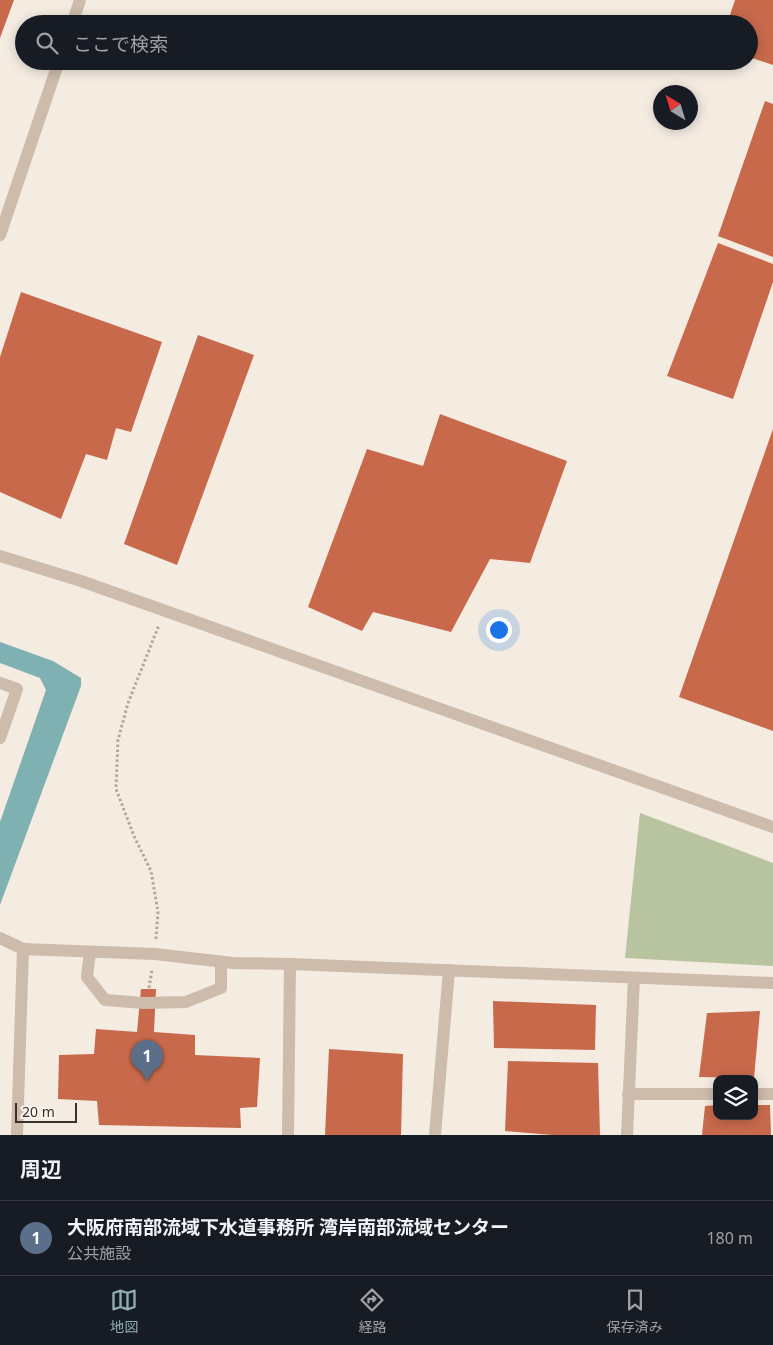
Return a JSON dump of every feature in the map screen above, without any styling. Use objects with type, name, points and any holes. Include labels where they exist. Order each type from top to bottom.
[{"type":"street","points":[[75,15],[80,0]]},
{"type":"street","points":[[0,235],[57,70]]},
{"type":"street","points":[[0,556],[81,581],[773,827]]},
{"type":"street","points":[[0,683],[17,690],[0,738]]},
{"type":"street","points":[[0,938],[22,949],[155,954],[221,962],[773,983]]},
{"type":"street","points":[[17,1135],[22,949]]},
{"type":"street","points":[[90,952],[87,977],[105,1000],[144,1003],[186,1002],[221,988],[221,962]]},
{"type":"street","points":[[288,1135],[290,964]]},
{"type":"street","points":[[435,1135],[449,970]]},
{"type":"street","points":[[627,1135],[634,978]]},
{"type":"street","points":[[628,1094],[713,1094]]},
{"type":"street","points":[[758,1094],[773,1094]]},
{"type":"path","points":[[149,989],[155,954],[158,912],[151,871],[134,836],[116,789],[118,740],[128,703],[164,612]]},
{"type":"green space","points":[[640,813],[773,863],[773,966],[625,958]]},
{"type":"water","points":[[0,642],[53,661],[81,678],[81,686],[0,905],[0,822],[46,690],[40,678],[0,663]]},
{"type":"building","points":[[0,0],[14,0],[0,38]]},
{"type":"building","points":[[735,0],[773,0],[773,65],[758,60],[758,15],[730,15]]},
{"type":"building","points":[[765,101],[773,104],[773,257],[718,236]]},
{"type":"building","points":[[718,243],[773,264],[773,282],[733,399],[667,376]]},
{"type":"building","points":[[21,292],[162,342],[131,432],[116,428],[107,460],[86,454],[61,519],[0,492],[0,357]]},
{"type":"building","points":[[198,335],[254,355],[177,565],[124,544]]},
{"type":"building","points":[[440,414],[567,461],[530,563],[490,559],[451,632],[373,612],[362,631],[308,607],[367,449],[423,466]]},
{"type":"building","points":[[773,429],[773,731],[679,697]]},
{"type":"building","points":[[141,989],[156,989],[154,1032],[195,1035],[195,1055],[260,1058],[257,1107],[240,1108],[241,1128],[99,1125],[97,1101],[58,1099],[59,1055],[94,1054],[96,1029],[137,1032]]},
{"type":"building","points":[[493,1001],[596,1005],[595,1050],[494,1048]]},
{"type":"building","points":[[760,1011],[754,1075],[699,1077],[707,1013]]},
{"type":"building","points":[[329,1049],[403,1054],[401,1135],[325,1135]]},
{"type":"building","points":[[508,1061],[598,1063],[600,1135],[552,1135],[505,1131]]},
{"type":"building","points":[[713,1105],[713,1120],[758,1120],[758,1105],[770,1105],[771,1135],[702,1135],[705,1106]]},
{"type":"place","name":"大阪府南部流域下水道事務所 湾岸南部流域センター","points":[[147,1081]]}]
